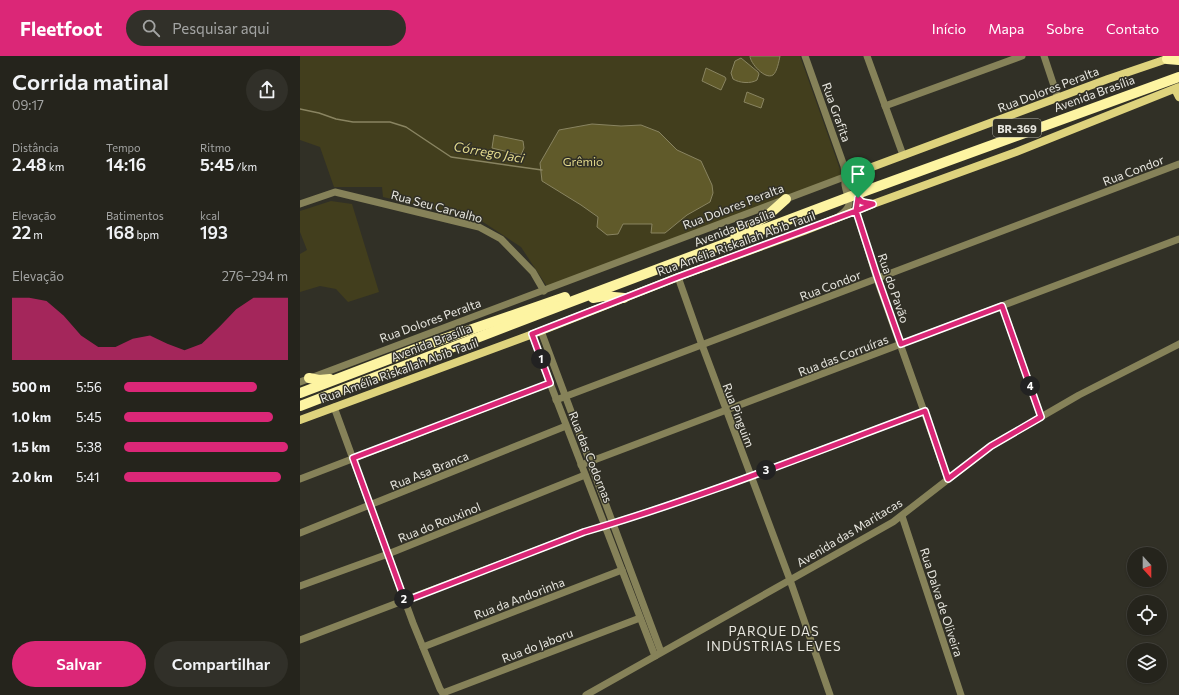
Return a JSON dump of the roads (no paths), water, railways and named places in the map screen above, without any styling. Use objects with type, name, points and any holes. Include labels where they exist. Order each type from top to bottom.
[{"type":"highway","points":[[1170,57],[1179,60]]},
{"type":"highway","name":"Avenida Brasília","points":[[300,406],[1001,134],[1179,70]]},
{"type":"highway","name":"Avenida Brasília","points":[[300,393],[426,345],[1179,77]]},
{"type":"highway","points":[[735,234],[767,216],[786,199]]},
{"type":"highway","points":[[565,304],[604,296],[624,298]]},
{"type":"highway","points":[[305,380],[323,380],[349,375]]},
{"type":"main road","name":"Rua Dolores Peralta","points":[[872,167],[1170,57]]},
{"type":"main road","points":[[1177,88],[1179,97]]},
{"type":"main road","name":"Rua Amélia Riskallah Abib Tauil","points":[[300,420],[541,331],[678,277],[873,204],[1016,152],[1177,88]]},
{"type":"main road","points":[[872,167],[863,172],[857,178],[852,193],[862,202],[873,204]]},
{"type":"street","name":"Rua Grafita","points":[[805,56],[852,193]]},
{"type":"street","points":[[885,106],[1022,56]]},
{"type":"street","points":[[1044,56],[1058,98]]},
{"type":"street","points":[[869,57],[903,155]]},
{"type":"street","name":"Rua Condor","points":[[556,400],[1179,164]]},
{"type":"street","name":"Rua Dolores Peralta","points":[[305,380],[872,167]]},
{"type":"street","points":[[829,183],[840,184],[852,193],[847,210],[832,220]]},
{"type":"street","name":"Rua Seu Carvalho","points":[[300,204],[335,192],[479,227],[501,239],[533,272],[544,291]]},
{"type":"street","name":"Rua do Pavão","points":[[852,193],[856,211],[878,279],[948,479]]},
{"type":"street","name":"Rua das Corruíras","points":[[581,465],[1179,239]]},
{"type":"street","name":"Rua Pinguim","points":[[678,277],[790,580],[830,695]]},
{"type":"street","points":[[1002,306],[1041,417]]},
{"type":"street","name":"Rua das Codornas","points":[[541,331],[597,481],[627,585],[640,618],[658,654]]},
{"type":"street","name":"Rua das Codornas","points":[[532,334],[585,475],[635,582],[658,654]]},
{"type":"street","name":"Avenida das Maritacas","points":[[586,695],[902,516],[991,446],[1079,395],[1179,344]]},
{"type":"street","points":[[300,478],[550,383]]},
{"type":"street","points":[[334,407],[405,601],[443,694]]},
{"type":"street","points":[[300,640],[584,532],[609,525],[751,476],[925,411]]},
{"type":"street","name":"Rua Asa Branca","points":[[300,533],[566,426]]},
{"type":"street","name":"Rua do Rouxinol","points":[[300,586],[388,554],[585,475]]},
{"type":"street","points":[[590,484],[597,481]]},
{"type":"street","name":"Rua Dalva de Oliveira","points":[[902,516],[961,695]]},
{"type":"street","name":"Rua da Andorinha","points":[[423,647],[622,570]]},
{"type":"street","points":[[627,585],[635,582]]},
{"type":"street","name":"Rua do Jaboru","points":[[443,694],[640,618]]},
{"type":"waterway","name":"Córrego Jaci","points":[[300,109],[353,122],[390,122],[406,127],[451,157],[542,170]]},
{"type":"district","name":"PARQUE DAS INDÚSTRIAS LEVES","points":[[774,638]]},
{"type":"park label","name":"Grêmio","points":[[583,161]]}]
